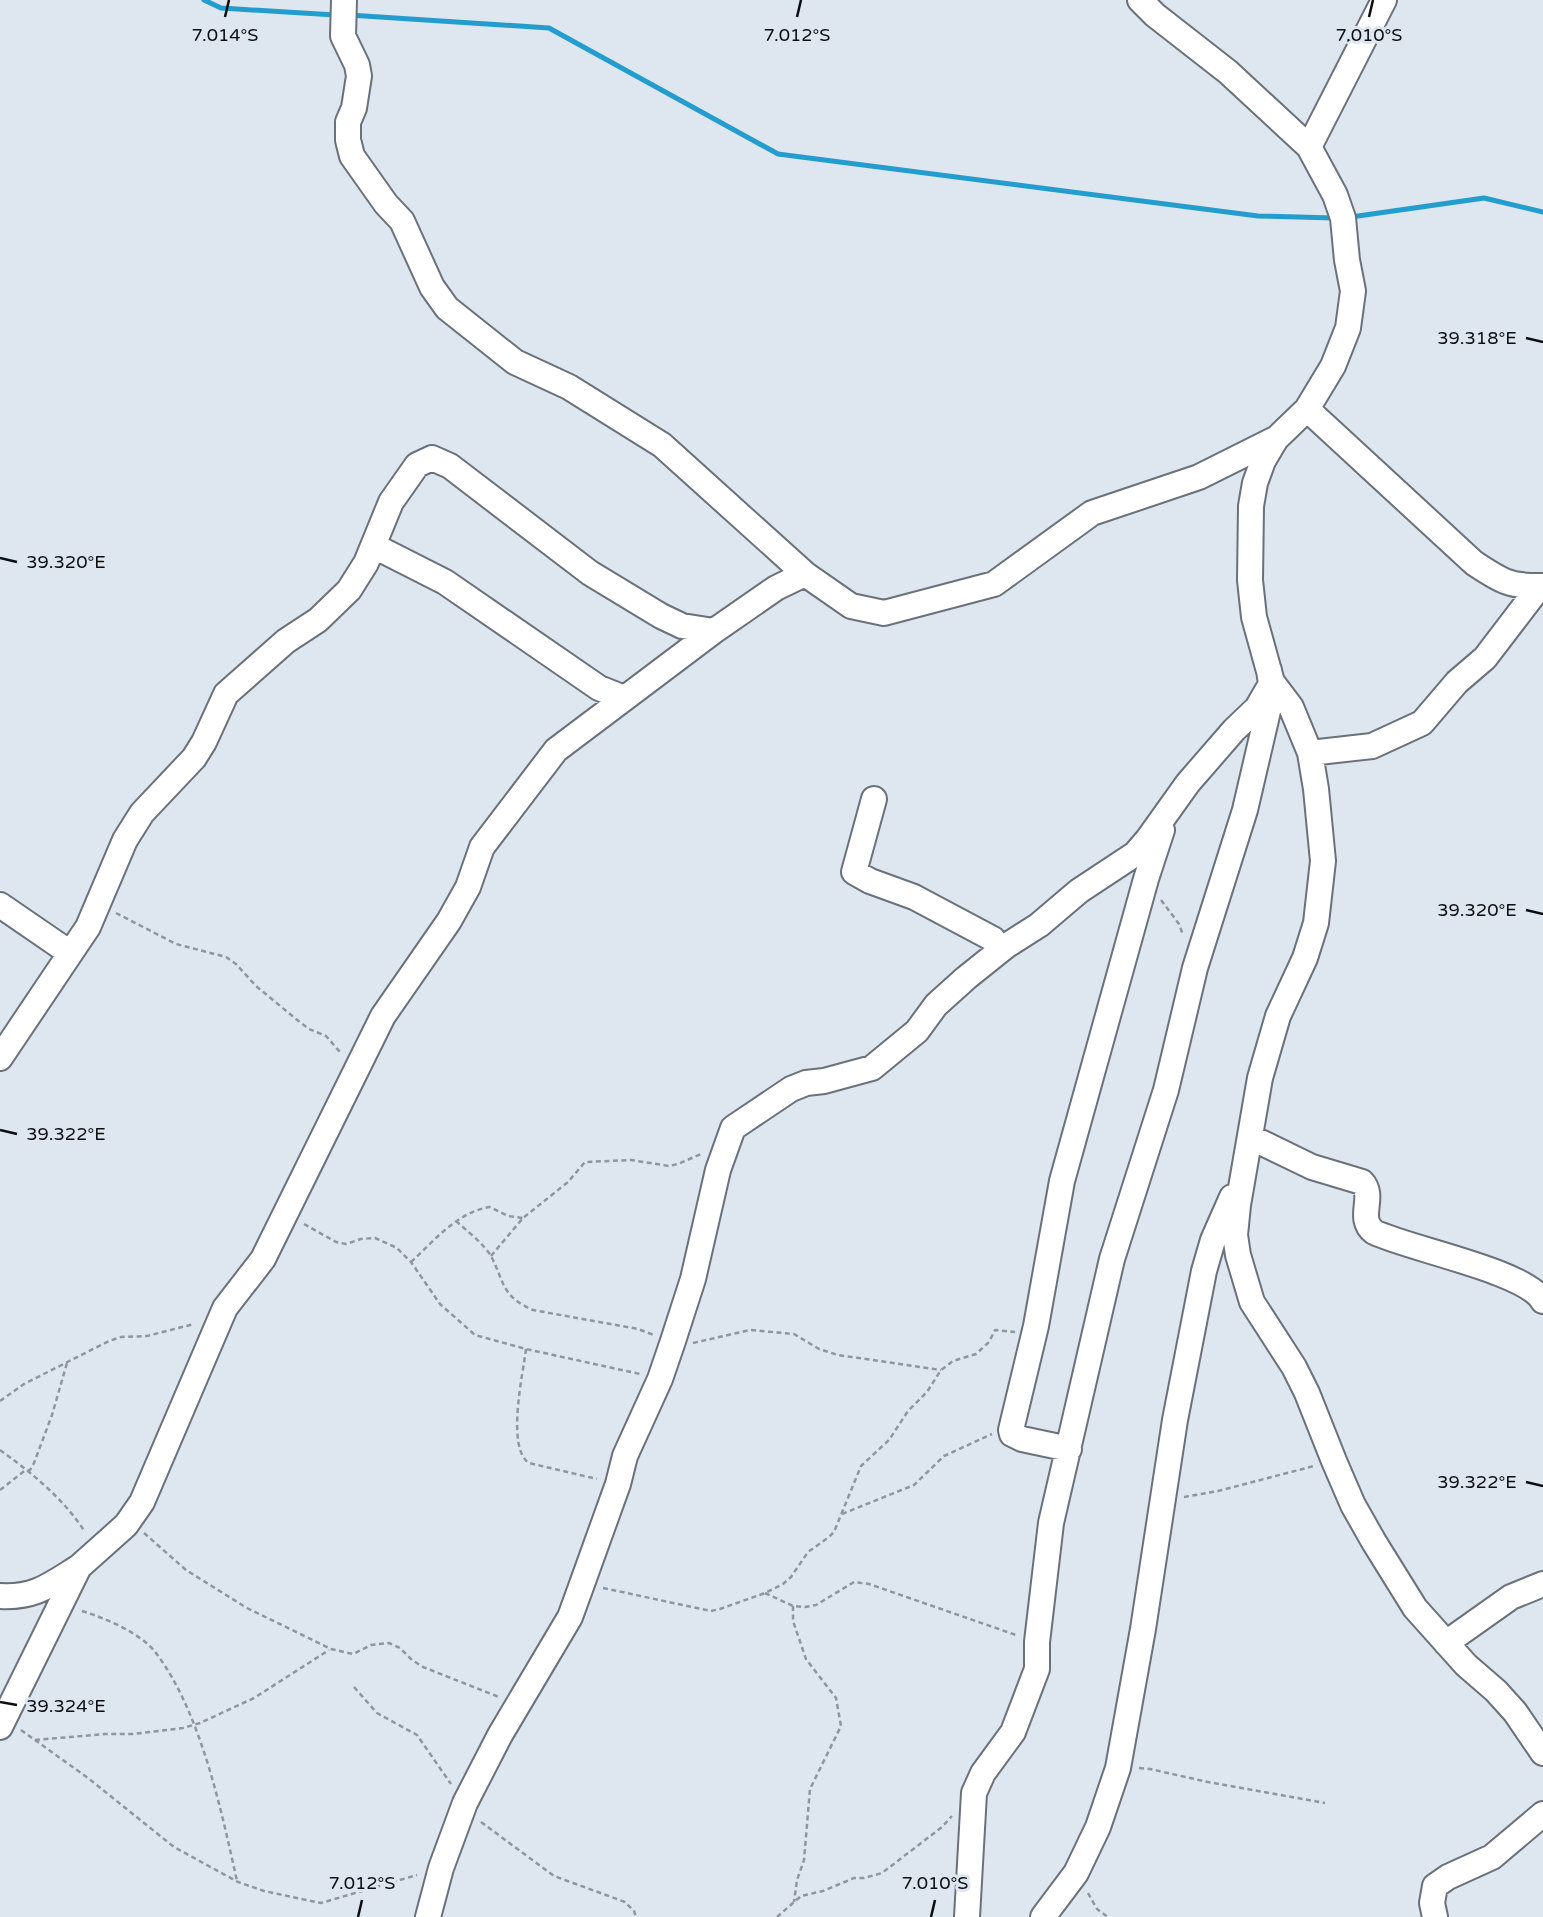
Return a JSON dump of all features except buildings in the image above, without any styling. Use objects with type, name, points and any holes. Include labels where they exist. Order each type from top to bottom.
[{"type":"street","points":[[344,0],[343,36],[357,65],[359,76],[354,108],[348,122],[348,140],[352,156],[386,204],[402,221],[432,287],[447,308],[515,362],[569,387],[662,445],[805,574],[851,606],[884,613],[994,584],[1092,513],[1199,477],[1276,439],[1307,409],[1333,366],[1348,328],[1353,292],[1343,218],[1335,195],[1309,147],[1228,72],[1155,15],[1140,0]]},
{"type":"street","points":[[1309,147],[1384,0]]},
{"type":"street","points":[[1307,409],[1474,564],[1502,582],[1541,586]]},
{"type":"street","points":[[967,1917],[974,1793],[983,1773],[1013,1732],[1037,1669],[1037,1642],[1051,1523],[1112,1259],[1166,1090],[1195,968],[1245,810],[1274,694],[1252,604],[1250,580],[1251,506],[1259,472],[1276,439]]},
{"type":"street","points":[[0,1058],[88,927],[125,839],[142,813],[194,758],[226,694],[286,641],[338,603],[359,577],[391,502],[417,465],[432,458],[450,466],[590,573],[662,617],[682,626],[715,631]]},
{"type":"street","points":[[374,545],[445,582],[600,688],[624,698]]},
{"type":"street","points":[[0,1596],[20,1597],[35,1593],[88,1559],[129,1520],[142,1502],[218,1322],[225,1308],[263,1259],[383,1016],[449,921],[468,887],[482,847],[556,750],[715,631],[776,588],[805,574]]},
{"type":"street","points":[[1310,753],[1373,746],[1422,723],[1457,682],[1485,658],[1541,586]]},
{"type":"street","points":[[1270,674],[1291,707],[1310,753],[1318,801],[1323,861],[1316,923],[1268,1048],[1243,1171],[1236,1235],[1245,1281],[1252,1302],[1307,1392],[1353,1505],[1374,1542],[1416,1608],[1446,1643],[1515,1712],[1543,1753]]},
{"type":"street","points":[[428,1917],[441,1868],[465,1802],[500,1735],[570,1617],[618,1483],[625,1456],[672,1346],[693,1279],[726,1143],[733,1128],[778,1096],[806,1083],[872,1068],[917,1031],[936,1005],[966,978],[1006,946],[1039,925],[1079,891],[1135,854],[1169,812],[1188,783],[1256,708],[1271,684],[1270,674]]},
{"type":"street","points":[[874,799],[854,872],[870,881],[914,897],[993,939]]},
{"type":"street","points":[[1069,1449],[1022,1439],[1012,1434],[1011,1430],[1036,1326],[1062,1181],[1146,879],[1169,812]]},
{"type":"street","points":[[966,978],[993,939],[1012,924],[1043,905],[1079,891]]},
{"type":"street","points":[[0,905],[70,953]]},
{"type":"street","points":[[1250,1137],[1312,1167],[1362,1182],[1368,1193],[1367,1226],[1374,1232],[1472,1263],[1525,1286],[1543,1301]]},
{"type":"street","points":[[1043,1917],[1076,1873],[1098,1827],[1118,1768],[1175,1420],[1204,1271],[1213,1240],[1243,1171]]},
{"type":"street","points":[[2,1723],[37,1648],[88,1559]]},
{"type":"street","points":[[1446,1643],[1511,1597],[1543,1584]]},
{"type":"street","points":[[1434,1917],[1432,1903],[1436,1886],[1448,1877],[1492,1857],[1543,1814]]},
{"type":"path","points":[[1146,879],[1179,924],[1183,935]]},
{"type":"path","points":[[98,904],[176,944],[226,957],[296,1019],[309,1029],[326,1036],[356,1071]]},
{"type":"path","points":[[491,1256],[523,1218],[568,1182],[585,1162],[631,1160],[668,1166],[726,1143]]},
{"type":"path","points":[[411,1262],[456,1221],[486,1208],[523,1218]]},
{"type":"path","points":[[284,1217],[300,1222],[336,1242],[346,1244],[375,1238],[397,1248],[411,1262],[440,1304],[475,1335],[660,1379]]},
{"type":"path","points":[[456,1221],[491,1256],[497,1275],[510,1297],[533,1310],[638,1329],[672,1346],[750,1330],[794,1334],[819,1349],[838,1355],[941,1370]]},
{"type":"path","points":[[0,1401],[24,1384],[121,1337],[148,1336],[183,1325],[218,1322]]},
{"type":"path","points":[[582,1584],[711,1611],[737,1604],[783,1584],[808,1552],[830,1537],[861,1466],[889,1440],[941,1370],[953,1361],[976,1354],[989,1342],[995,1330],[1017,1332],[1036,1326]]},
{"type":"path","points":[[526,1349],[516,1431],[519,1451],[524,1459],[550,1468],[618,1483]]},
{"type":"path","points":[[0,1490],[28,1471],[34,1463],[44,1441],[68,1362]]},
{"type":"path","points":[[842,1514],[914,1485],[944,1456],[998,1431],[1011,1430]]},
{"type":"path","points":[[0,1450],[28,1471],[73,1513],[88,1559]]},
{"type":"path","points":[[1162,1506],[1190,1495],[1218,1491],[1334,1461]]},
{"type":"path","points":[[129,1520],[186,1570],[247,1608],[331,1649],[353,1654],[371,1645],[395,1645],[424,1667],[518,1705]]},
{"type":"path","points":[[765,1593],[793,1606],[805,1607],[816,1605],[854,1582],[869,1584],[1037,1642]]},
{"type":"path","points":[[62,1604],[101,1617],[125,1629],[155,1651],[194,1725],[220,1806],[238,1882]]},
{"type":"path","points":[[793,1606],[793,1621],[806,1659],[836,1698],[841,1726],[810,1789],[804,1860],[797,1880],[794,1902]]},
{"type":"path","points":[[35,1740],[125,1734],[194,1725],[254,1698],[331,1649]]},
{"type":"path","points":[[354,1687],[377,1713],[417,1735],[478,1820],[554,1876],[625,1902],[634,1910],[636,1917]]},
{"type":"path","points":[[2,1723],[35,1740],[88,1777],[174,1847],[238,1882],[264,1891],[321,1903],[441,1868]]},
{"type":"path","points":[[1118,1768],[1150,1769],[1325,1803]]},
{"type":"path","points":[[777,1917],[801,1896],[824,1891],[854,1878],[882,1873],[942,1827],[974,1793]]},
{"type":"path","points":[[1076,1873],[1097,1909],[1108,1917]]},
{"type":"waterway","points":[[204,0],[221,8],[335,15]]},
{"type":"waterway","points":[[349,15],[549,28],[778,154],[1258,216],[1334,218]]},
{"type":"waterway","points":[[1351,217],[1484,198],[1543,212]]}]
